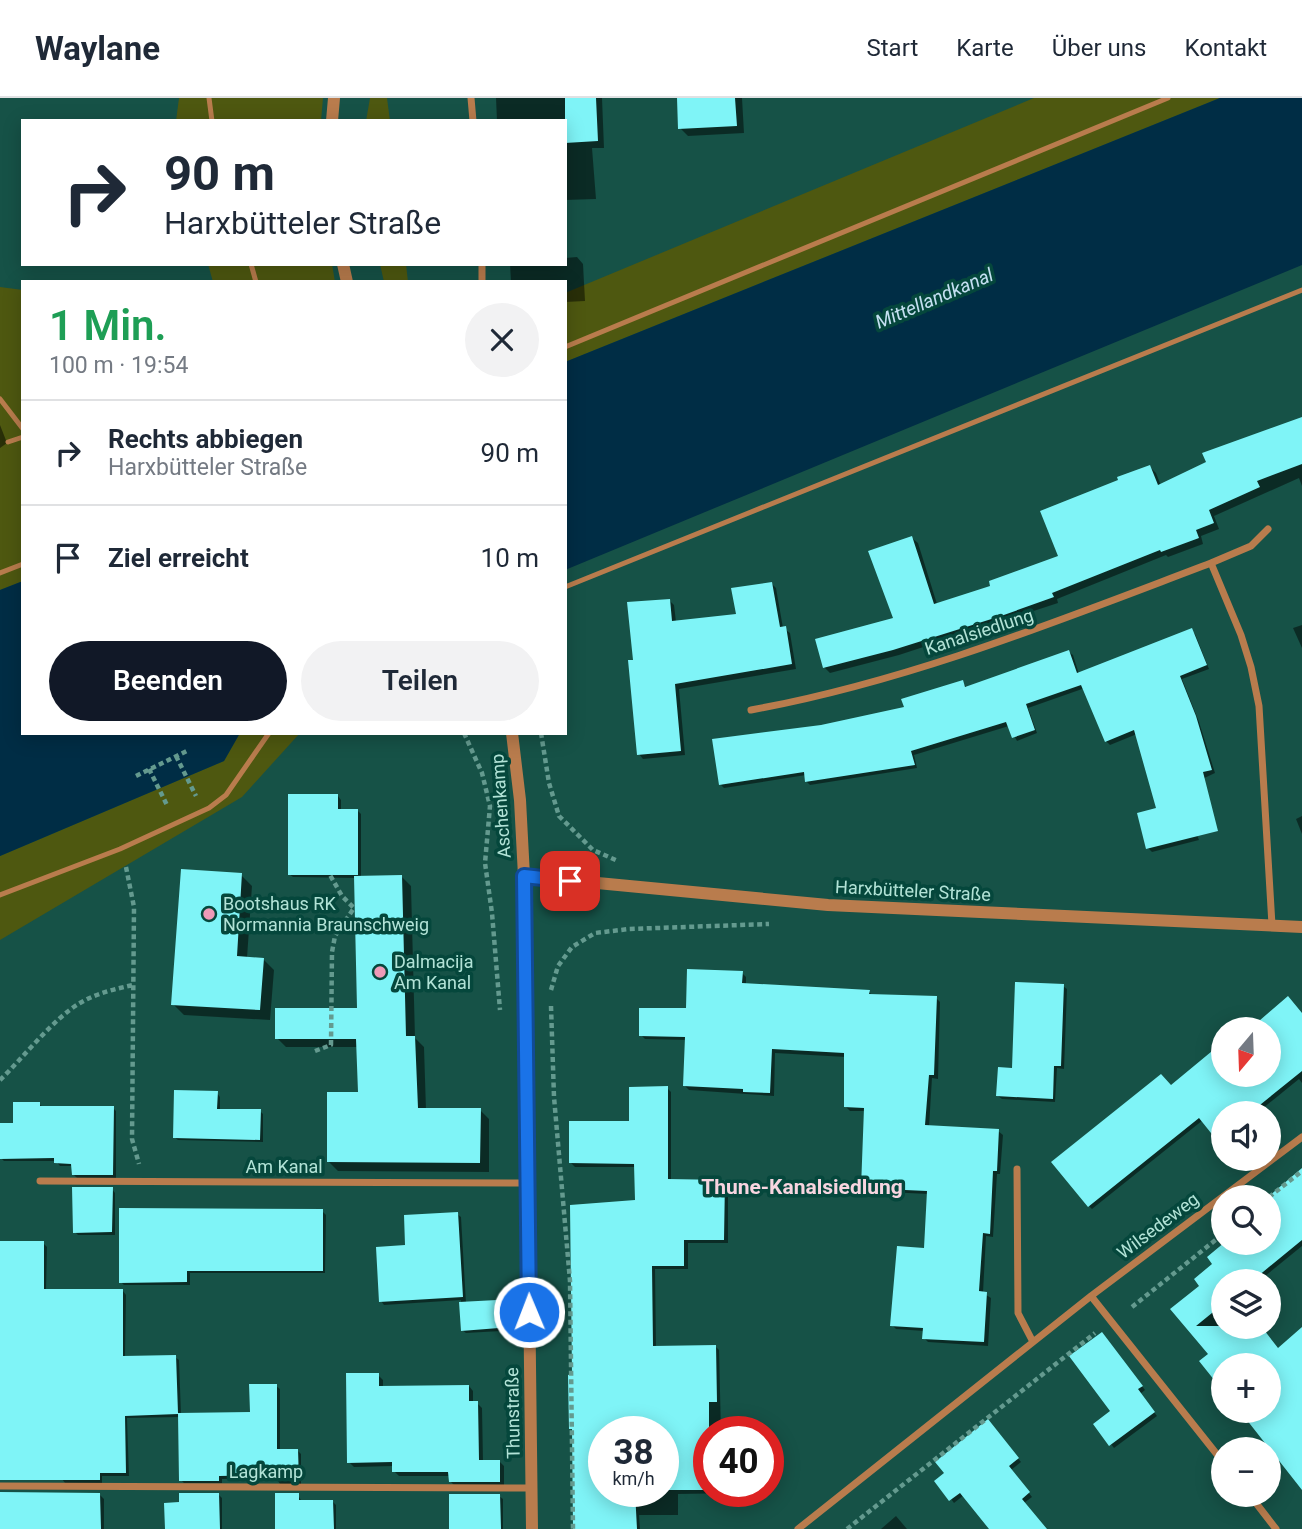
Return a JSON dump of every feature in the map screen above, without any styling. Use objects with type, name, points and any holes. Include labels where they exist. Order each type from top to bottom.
[{"type":"street","points":[[332,119],[334,98]]},
{"type":"street","points":[[471,98],[473,119]]},
{"type":"street","name":"Kanalsiedlung","points":[[751,710],[809,699],[947,660],[1037,629],[1251,546],[1268,529]]},
{"type":"street","points":[[1211,563],[1241,635],[1259,706],[1272,925]]},
{"type":"street","name":"Aschenkamp","points":[[512,735],[520,800],[524,876]]},
{"type":"street","name":"Harxbütteler Straße","points":[[524,876],[828,905],[1302,927]]},
{"type":"street","name":"Thunstraße","points":[[524,876],[532,1529]]},
{"type":"street","name":"Wilsedeweg","points":[[797,1529],[1091,1296],[1302,1137]]},
{"type":"street","points":[[1017,1169],[1018,1313],[1034,1342]]},
{"type":"street","name":"Am Kanal","points":[[40,1181],[527,1183]]},
{"type":"street","points":[[1091,1296],[1211,1447]]},
{"type":"street","name":"Lagkamp","points":[[0,1486],[531,1488]]},
{"type":"street","points":[[1259,1507],[1276,1529]]},
{"type":"lane","points":[[209,98],[212,119]]},
{"type":"lane","points":[[567,346],[1168,98]]},
{"type":"lane","points":[[567,586],[1302,290]]},
{"type":"lane","points":[[0,399],[21,426]]},
{"type":"lane","points":[[8,442],[21,437]]},
{"type":"lane","points":[[0,573],[21,565]]},
{"type":"lane","points":[[0,895],[189,819],[226,795],[268,735]]},
{"type":"path","points":[[465,735],[482,773],[490,806],[485,863],[500,1012]]},
{"type":"path","points":[[541,735],[549,783],[559,816],[593,850],[622,862]]},
{"type":"path","points":[[136,776],[187,751]]},
{"type":"path","points":[[176,756],[198,800]]},
{"type":"path","points":[[149,769],[170,811]]},
{"type":"path","points":[[120,849],[130,880],[134,907],[132,1139],[137,1161],[149,1182]]},
{"type":"path","points":[[314,1051],[331,1045],[332,952],[335,936],[354,908],[342,896],[330,875]]},
{"type":"path","points":[[573,1529],[570,1281],[554,1097],[551,988],[558,966],[572,947],[595,933],[629,929],[766,925],[779,921]]},
{"type":"path","points":[[0,1080],[78,1004],[102,992],[133,985]]},
{"type":"path","points":[[1281,1188],[1302,1171]]},
{"type":"path","points":[[1132,1307],[1211,1244]]},
{"type":"path","points":[[847,1529],[1101,1328]]},
{"type":"green space","points":[[179,98],[323,98],[321,119],[176,119]]},
{"type":"green space","points":[[370,98],[387,98],[390,119],[366,119]]},
{"type":"green space","points":[[1034,98],[1220,98],[567,361],[567,292]]},
{"type":"green space","points":[[209,266],[332,266],[335,280],[212,280]]},
{"type":"green space","points":[[380,266],[406,266],[408,280],[384,280]]},
{"type":"green space","points":[[0,287],[21,290],[21,582],[0,590]]},
{"type":"green space","points":[[239,735],[298,735],[242,797],[0,940],[0,856],[224,761]]},
{"type":"water","name":"Mittellandkanal","points":[[1220,98],[1302,98],[1302,265],[567,569],[567,361]]},
{"type":"water","points":[[21,582],[21,735],[239,735],[224,761],[0,856],[0,590]]},
{"type":"building","points":[[565,98],[596,98],[598,141],[567,143]]},
{"type":"building","points":[[677,98],[735,98],[737,126],[678,129]]},
{"type":"building","points":[[1302,417],[1302,464],[1257,481],[1260,487],[1209,510],[1214,523],[1196,530],[1199,538],[1161,552],[1160,550],[1052,593],[1054,597],[1001,616],[893,650],[823,668],[815,639],[893,618],[868,551],[912,536],[934,604],[990,586],[989,581],[1058,556],[1040,511],[1150,465],[1158,485],[1206,462],[1202,453]]},
{"type":"building","points":[[772,582],[780,627],[786,626],[792,664],[675,684],[681,751],[637,755],[628,660],[633,660],[627,602],[670,599],[672,621],[736,614],[731,588]]},
{"type":"building","points":[[1192,628],[1207,665],[1180,676],[1196,716],[1212,770],[1203,772],[1218,831],[1146,849],[1137,813],[1156,808],[1134,730],[1105,742],[1081,685],[1026,704],[1035,730],[1012,738],[1006,722],[911,751],[915,765],[805,782],[804,772],[719,785],[712,739],[821,725],[904,707],[901,699],[963,680],[965,687],[1069,650],[1077,673]]},
{"type":"building","points":[[288,794],[338,794],[338,809],[358,809],[358,875],[288,875]]},
{"type":"building","name":"Bootshaus RK Normannia Braunschweig","points":[[181,869],[242,873],[237,956],[264,958],[260,1010],[171,1005]]},
{"type":"building","points":[[402,875],[406,1036],[415,1036],[418,1108],[481,1108],[480,1163],[327,1162],[327,1092],[358,1092],[356,1039],[275,1039],[275,1008],[357,1008],[354,876]]},
{"type":"building","points":[[687,969],[743,971],[742,983],[870,990],[869,994],[937,996],[934,1075],[929,1075],[925,1125],[999,1129],[997,1171],[993,1171],[990,1234],[983,1233],[979,1291],[987,1292],[984,1342],[922,1339],[923,1328],[890,1326],[897,1246],[924,1248],[927,1191],[861,1188],[864,1108],[844,1107],[844,1053],[772,1049],[770,1093],[743,1092],[743,1089],[683,1086],[685,1037],[639,1036],[639,1008],[686,1008]]},
{"type":"building","points":[[1015,982],[1064,984],[1061,1066],[1054,1066],[1053,1099],[996,1096],[998,1067],[1012,1068]]},
{"type":"building","points":[[1288,996],[1302,1013],[1302,1071],[1265,1101],[1211,1101],[1211,1133],[1199,1118],[1088,1207],[1051,1162],[1161,1074],[1171,1085],[1211,1052],[1211,1087],[1281,1087],[1281,1017],[1264,1017]]},
{"type":"building","points":[[668,1086],[668,1179],[725,1180],[724,1240],[684,1240],[684,1266],[652,1266],[653,1346],[716,1345],[717,1402],[709,1402],[709,1416],[693,1416],[693,1490],[679,1490],[679,1416],[588,1416],[588,1507],[636,1507],[637,1529],[573,1529],[572,1429],[569,1429],[568,1375],[572,1374],[570,1205],[635,1200],[634,1164],[569,1163],[569,1121],[629,1121],[629,1087]]},
{"type":"building","points":[[174,1090],[218,1091],[217,1109],[261,1109],[260,1140],[173,1138]]},
{"type":"building","points":[[13,1102],[40,1102],[40,1106],[114,1106],[113,1175],[72,1175],[71,1164],[54,1163],[54,1158],[0,1159],[0,1123],[13,1123]]},
{"type":"building","points":[[1302,1168],[1302,1240],[1267,1269],[1211,1269],[1211,1314],[1196,1326],[1211,1326],[1211,1339],[1271,1339],[1278,1348],[1302,1327],[1302,1490],[1281,1463],[1281,1437],[1260,1437],[1249,1423],[1281,1423],[1281,1353],[1211,1353],[1211,1376],[1199,1361],[1208,1354],[1170,1309],[1199,1286],[1194,1279],[1212,1264],[1207,1257],[1211,1254],[1281,1255],[1281,1186]]},
{"type":"building","points":[[72,1187],[113,1187],[112,1232],[73,1233]]},
{"type":"building","points":[[119,1208],[323,1209],[323,1271],[187,1271],[187,1282],[119,1283]]},
{"type":"building","points":[[458,1212],[463,1297],[379,1302],[376,1247],[405,1245],[404,1215]]},
{"type":"building","points":[[0,1241],[44,1241],[44,1289],[123,1289],[123,1356],[176,1355],[178,1413],[250,1412],[249,1384],[277,1384],[277,1449],[298,1449],[299,1481],[275,1481],[275,1475],[219,1476],[219,1481],[179,1481],[178,1414],[125,1416],[126,1473],[100,1473],[100,1480],[0,1480]]},
{"type":"building","points":[[497,1300],[499,1328],[461,1331],[459,1302]]},
{"type":"building","points":[[1102,1332],[1143,1386],[1138,1389],[1155,1412],[1109,1446],[1093,1424],[1110,1411],[1069,1356]]},
{"type":"building","points":[[346,1373],[379,1373],[379,1386],[469,1385],[469,1401],[478,1401],[479,1460],[500,1460],[500,1482],[449,1482],[448,1472],[392,1472],[392,1462],[347,1463]]},
{"type":"building","points":[[988,1419],[1019,1458],[1009,1466],[1030,1492],[1022,1499],[1047,1529],[989,1529],[960,1493],[949,1501],[934,1481],[944,1473],[935,1462]]},
{"type":"building","points":[[0,1492],[100,1493],[101,1529],[0,1529]]},
{"type":"building","points":[[179,1493],[219,1493],[220,1529],[165,1529],[164,1503],[179,1502]]},
{"type":"building","points":[[275,1493],[299,1493],[299,1500],[333,1500],[334,1529],[275,1529]]},
{"type":"building","points":[[449,1494],[500,1494],[501,1529],[449,1529]]},
{"type":"place","name":"Bootshaus RK Normannia Braunschweig","points":[[209,914]]},
{"type":"place","name":"Dalmacija Am Kanal","points":[[380,972]]},
{"type":"district","name":"Thune-Kanalsiedlung","points":[[802,1187]]},
{"type":"route","points":[[529,1312],[524,876],[570,881]]}]
